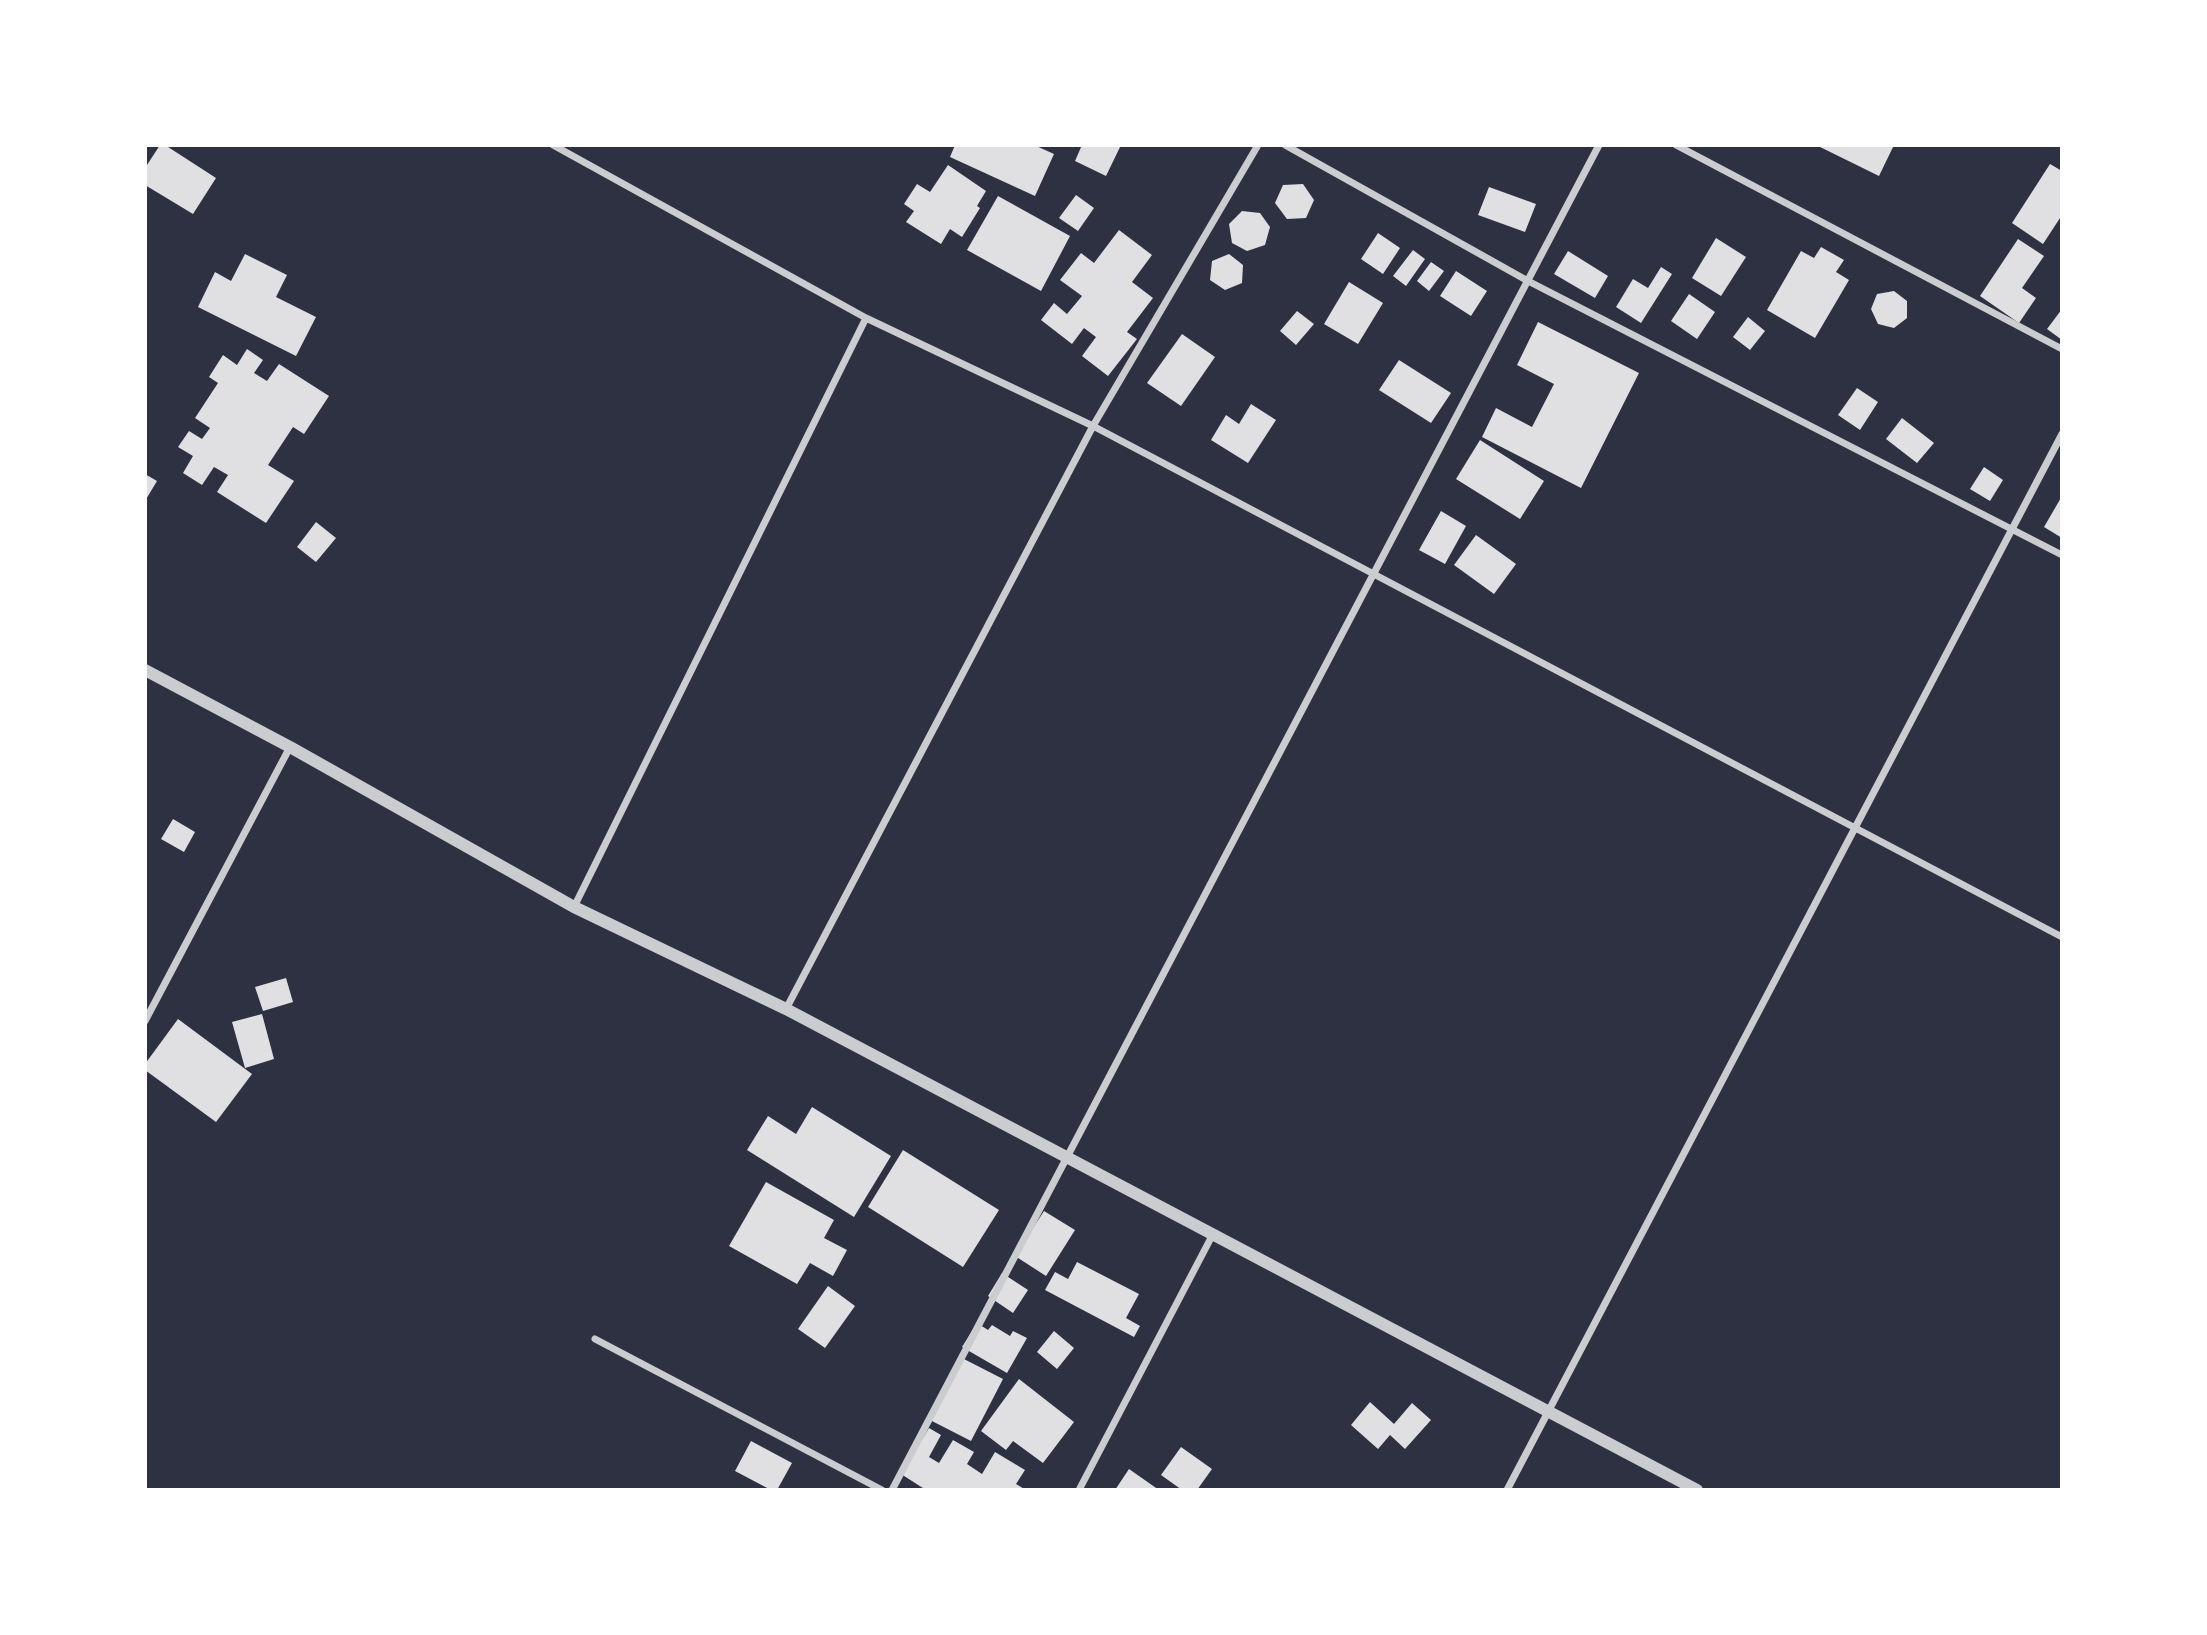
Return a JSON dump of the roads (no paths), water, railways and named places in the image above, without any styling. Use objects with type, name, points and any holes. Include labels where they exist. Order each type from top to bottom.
[{"type":"street","points":[[554,145],[866,317],[1093,426],[2062,937]]},
{"type":"street","points":[[786,1009],[1093,426],[1258,145]]},
{"type":"street","points":[[892,1490],[1599,145]]},
{"type":"street","points":[[1676,145],[2062,349]]},
{"type":"street","points":[[1291,146],[1528,281],[2062,555]]},
{"type":"street","points":[[574,907],[866,317]]},
{"type":"street","points":[[1507,1490],[2062,434]]},
{"type":"street","points":[[145,670],[290,747],[574,907],[786,1009],[1697,1490]]},
{"type":"street","points":[[145,1021],[290,747]]},
{"type":"street","points":[[1079,1490],[1213,1234]]},
{"type":"street","points":[[596,1339],[881,1490]]}]
